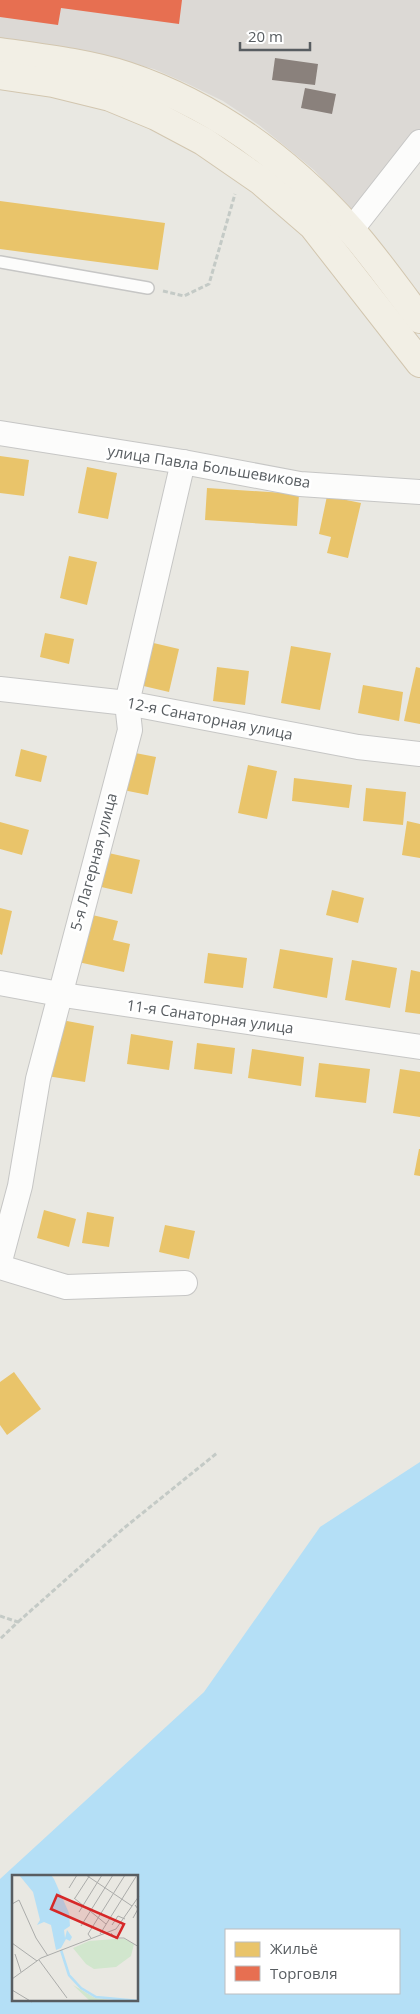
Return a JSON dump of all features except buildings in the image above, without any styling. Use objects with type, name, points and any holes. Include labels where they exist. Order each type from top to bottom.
[{"type":"main road","points":[[0,52],[66,62],[125,76],[175,94],[222,120],[255,142],[316,193],[351,230],[420,319]]},
{"type":"main road","points":[[0,75],[53,83],[110,97],[156,116],[203,141],[261,181],[313,226],[420,363]]},
{"type":"street","points":[[351,230],[420,142]]},
{"type":"street","name":"улица Павла Большевикова","points":[[0,433],[183,462],[300,484],[420,492]]},
{"type":"street","name":"5-я Лагерная улица","points":[[0,1261],[20,1186],[38,1079],[130,730],[127,703],[183,462]]},
{"type":"street","name":"12-я Санаторная улица","points":[[0,689],[127,703],[358,747],[420,754]]},
{"type":"street","name":"11-я Санаторная улица","points":[[0,983],[59,994],[420,1047]]},
{"type":"street","points":[[0,1267],[66,1287],[185,1283]]},
{"type":"lane","points":[[0,262],[148,288]]},
{"type":"path","points":[[148,288],[184,296],[210,284],[237,187]]},
{"type":"path","points":[[0,1639],[124,1528],[217,1452]]},
{"type":"path","points":[[0,1616],[18,1622]]},
{"type":"shaded area","points":[[0,0],[420,0],[420,137],[353,212],[314,170],[259,125],[223,101],[154,69],[119,60],[0,40]]},
{"type":"water","points":[[420,1462],[420,2014],[0,2014],[0,1879],[204,1692],[320,1527]]}]
